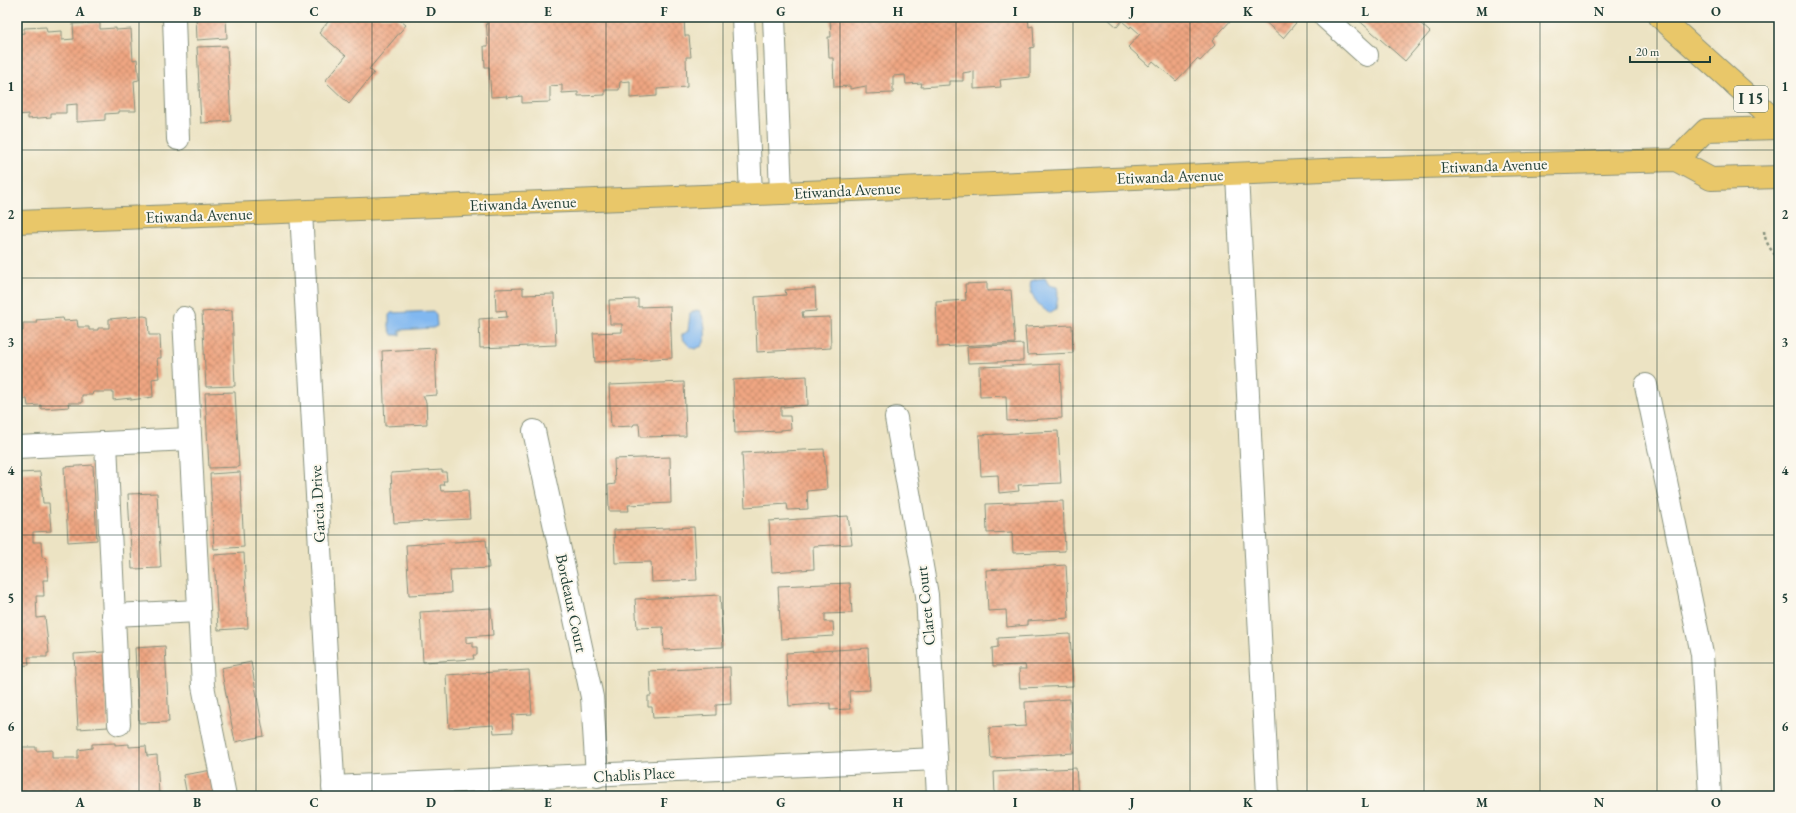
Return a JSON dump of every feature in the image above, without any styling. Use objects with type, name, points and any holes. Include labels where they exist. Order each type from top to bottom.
[{"type":"main road","name":"I 15","points":[[1660,17],[1779,124]]},
{"type":"main road","points":[[1779,128],[1706,130],[1676,160],[1711,179],[1779,177]]},
{"type":"main road","name":"Etiwanda Avenue","points":[[17,222],[1237,174],[1676,160]]},
{"type":"street","points":[[174,17],[178,139]]},
{"type":"street","points":[[743,17],[751,194]]},
{"type":"street","points":[[774,17],[781,193]]},
{"type":"street","points":[[1325,17],[1367,55]]},
{"type":"street","points":[[1237,174],[1268,796]]},
{"type":"street","name":"Garcia Drive","points":[[301,212],[333,791]]},
{"type":"street","points":[[184,318],[203,686],[225,796]]},
{"type":"street","points":[[1646,384],[1702,654],[1710,796]]},
{"type":"street","name":"Claret Court","points":[[896,418],[927,595],[938,796]]},
{"type":"street","name":"Bordeaux Court","points":[[534,431],[592,697],[597,776]]},
{"type":"street","points":[[17,447],[190,439]]},
{"type":"street","points":[[106,443],[119,724]]},
{"type":"street","points":[[113,615],[200,611]]},
{"type":"street","name":"Chablis Place","points":[[333,791],[936,759]]},
{"type":"path","points":[[1764,231],[1765,239],[1779,259]]},
{"type":"water","points":[[1045,278],[1049,285],[1057,287],[1058,289],[1056,309],[1049,313],[1035,300],[1030,286],[1031,281]]},
{"type":"water","points":[[696,310],[700,311],[702,315],[705,338],[702,346],[695,349],[690,347],[682,338],[682,335],[688,331],[690,314]]},
{"type":"water","points":[[433,311],[436,314],[437,326],[433,328],[400,330],[400,335],[392,335],[389,328],[389,315],[391,313]]},
{"type":"building","points":[[196,17],[226,17],[227,38],[197,40]]},
{"type":"building","points":[[332,17],[396,17],[406,25],[369,69],[374,73],[349,104],[325,81],[346,56],[319,33]]},
{"type":"building","points":[[486,17],[545,17],[545,21],[558,20],[558,17],[684,17],[685,36],[689,36],[691,57],[686,57],[687,87],[657,89],[657,96],[630,98],[630,81],[620,82],[619,90],[605,90],[605,95],[578,96],[578,92],[562,93],[562,85],[550,86],[550,102],[522,103],[522,96],[506,98],[507,96],[491,97],[489,67],[485,67],[484,46],[488,46]]},
{"type":"building","points":[[830,17],[1028,17],[1029,27],[1033,26],[1034,47],[1030,48],[1030,77],[1000,80],[1001,87],[974,89],[974,71],[963,73],[963,81],[949,81],[949,85],[921,87],[922,83],[906,84],[905,75],[893,76],[893,93],[866,94],[866,86],[850,89],[850,86],[834,87],[833,58],[829,58],[828,37],[831,37]]},
{"type":"building","points":[[1106,17],[1229,17],[1232,19],[1212,41],[1215,45],[1200,61],[1197,59],[1176,81],[1153,61],[1149,66],[1128,47],[1140,34],[1131,26],[1130,28],[1122,21],[1117,27]]},
{"type":"building","points":[[1260,17],[1301,17],[1283,38]]},
{"type":"building","points":[[1355,17],[1413,17],[1430,32],[1405,61]]},
{"type":"building","points":[[100,23],[100,29],[131,29],[133,60],[137,59],[139,80],[134,81],[136,111],[119,111],[119,113],[105,114],[105,120],[77,122],[77,104],[66,105],[66,113],[51,113],[51,117],[28,119],[28,114],[17,115],[17,34],[24,33],[24,28],[46,27],[47,32],[62,31],[62,40],[74,39],[73,24]]},
{"type":"building","points":[[227,46],[231,121],[201,123],[197,47]]},
{"type":"building","points":[[987,283],[987,291],[1011,290],[1015,343],[938,347],[936,302],[966,300],[965,284]]},
{"type":"building","points":[[523,288],[523,295],[554,294],[556,345],[480,348],[479,319],[507,317],[506,310],[496,311],[495,289]]},
{"type":"building","points":[[815,288],[816,311],[802,312],[803,318],[830,317],[831,348],[757,352],[755,297],[786,295],[785,290]]},
{"type":"building","points":[[638,299],[638,307],[670,306],[672,358],[595,362],[593,333],[622,332],[622,324],[610,324],[609,300]]},
{"type":"building","points":[[232,310],[235,386],[206,387],[202,312]]},
{"type":"building","points":[[144,316],[148,317],[149,335],[160,335],[161,358],[157,358],[159,378],[152,379],[153,397],[131,400],[131,398],[113,400],[113,392],[93,392],[92,395],[82,395],[82,403],[68,403],[69,407],[41,409],[41,405],[28,406],[27,399],[18,399],[17,331],[23,331],[23,323],[37,323],[36,320],[63,318],[64,321],[77,320],[78,327],[89,327],[89,330],[98,330],[98,328],[109,328],[109,319]]},
{"type":"building","points":[[1072,325],[1073,353],[1027,355],[1025,327]]},
{"type":"building","points":[[1023,344],[1023,361],[968,363],[967,347]]},
{"type":"building","points":[[435,348],[437,395],[423,396],[426,402],[427,424],[385,426],[382,351]]},
{"type":"building","points":[[1060,364],[1062,418],[1007,421],[1006,396],[980,397],[979,367]]},
{"type":"building","points":[[807,376],[808,405],[781,407],[781,416],[790,416],[791,429],[781,431],[735,433],[733,380]]},
{"type":"building","points":[[684,382],[686,436],[640,437],[639,424],[634,424],[633,426],[611,427],[609,385]]},
{"type":"building","points":[[235,392],[239,467],[209,468],[205,393]]},
{"type":"building","points":[[1058,431],[1061,483],[1018,485],[1019,491],[999,493],[998,475],[981,476],[979,435]]},
{"type":"building","points":[[824,449],[827,489],[807,491],[808,509],[788,510],[787,504],[745,507],[742,453]]},
{"type":"building","points":[[670,457],[671,503],[628,505],[629,511],[609,511],[608,485],[615,484],[614,459]]},
{"type":"building","points":[[93,465],[97,540],[68,542],[64,467]]},
{"type":"building","points":[[442,470],[442,472],[446,472],[447,481],[443,481],[444,485],[440,485],[441,491],[468,490],[470,519],[394,523],[391,473]]},
{"type":"building","points":[[40,472],[43,503],[49,503],[51,531],[33,532],[33,542],[41,542],[42,557],[46,558],[48,580],[43,580],[44,596],[36,596],[37,618],[45,617],[49,653],[47,653],[47,657],[28,657],[29,665],[17,666],[17,473]]},
{"type":"building","points":[[240,472],[244,547],[214,549],[210,474]]},
{"type":"building","points":[[157,493],[161,568],[132,569],[128,494]]},
{"type":"building","points":[[1063,501],[1065,551],[1013,553],[1012,532],[987,533],[986,504]]},
{"type":"building","points":[[848,516],[852,544],[813,546],[814,569],[772,572],[769,521]]},
{"type":"building","points":[[694,527],[697,580],[652,582],[651,562],[615,563],[614,530]]},
{"type":"building","points":[[486,540],[489,568],[450,570],[451,593],[409,595],[406,545]]},
{"type":"building","points":[[244,553],[248,628],[218,630],[214,555]]},
{"type":"building","points":[[1066,565],[1069,618],[1027,621],[1027,625],[1007,627],[1006,610],[988,611],[986,570]]},
{"type":"building","points":[[850,583],[852,613],[825,614],[825,622],[833,622],[834,636],[781,639],[778,586]]},
{"type":"building","points":[[720,595],[723,647],[664,650],[663,627],[637,628],[635,599]]},
{"type":"building","points":[[491,608],[493,635],[466,637],[466,643],[473,642],[473,647],[477,647],[477,655],[473,655],[474,659],[423,662],[420,612]]},
{"type":"building","points":[[1070,634],[1073,686],[1020,688],[1019,669],[1026,669],[1025,665],[993,666],[992,648],[998,647],[998,638]]},
{"type":"building","points":[[165,646],[169,722],[139,723],[135,648]]},
{"type":"building","points":[[868,648],[870,690],[849,691],[850,709],[830,710],[830,703],[789,706],[786,653]]},
{"type":"building","points":[[104,652],[108,727],[78,729],[74,654]]},
{"type":"building","points":[[251,662],[264,736],[235,742],[221,668]]},
{"type":"building","points":[[730,667],[731,704],[716,705],[716,715],[653,718],[652,707],[648,707],[648,696],[651,696],[650,671]]},
{"type":"building","points":[[529,670],[532,714],[512,715],[513,732],[494,733],[493,725],[449,728],[446,675]]},
{"type":"building","points":[[1070,699],[1073,753],[991,758],[989,728],[1026,726],[1025,702]]},
{"type":"building","points":[[115,743],[115,745],[129,744],[129,747],[146,746],[147,756],[157,755],[159,796],[17,796],[17,747],[36,747],[36,751],[52,750],[52,758],[78,758],[78,750],[92,748],[92,744]]},
{"type":"building","points":[[1076,768],[1078,796],[995,796],[994,772]]},
{"type":"building","points":[[212,770],[217,796],[187,796],[183,775]]}]
